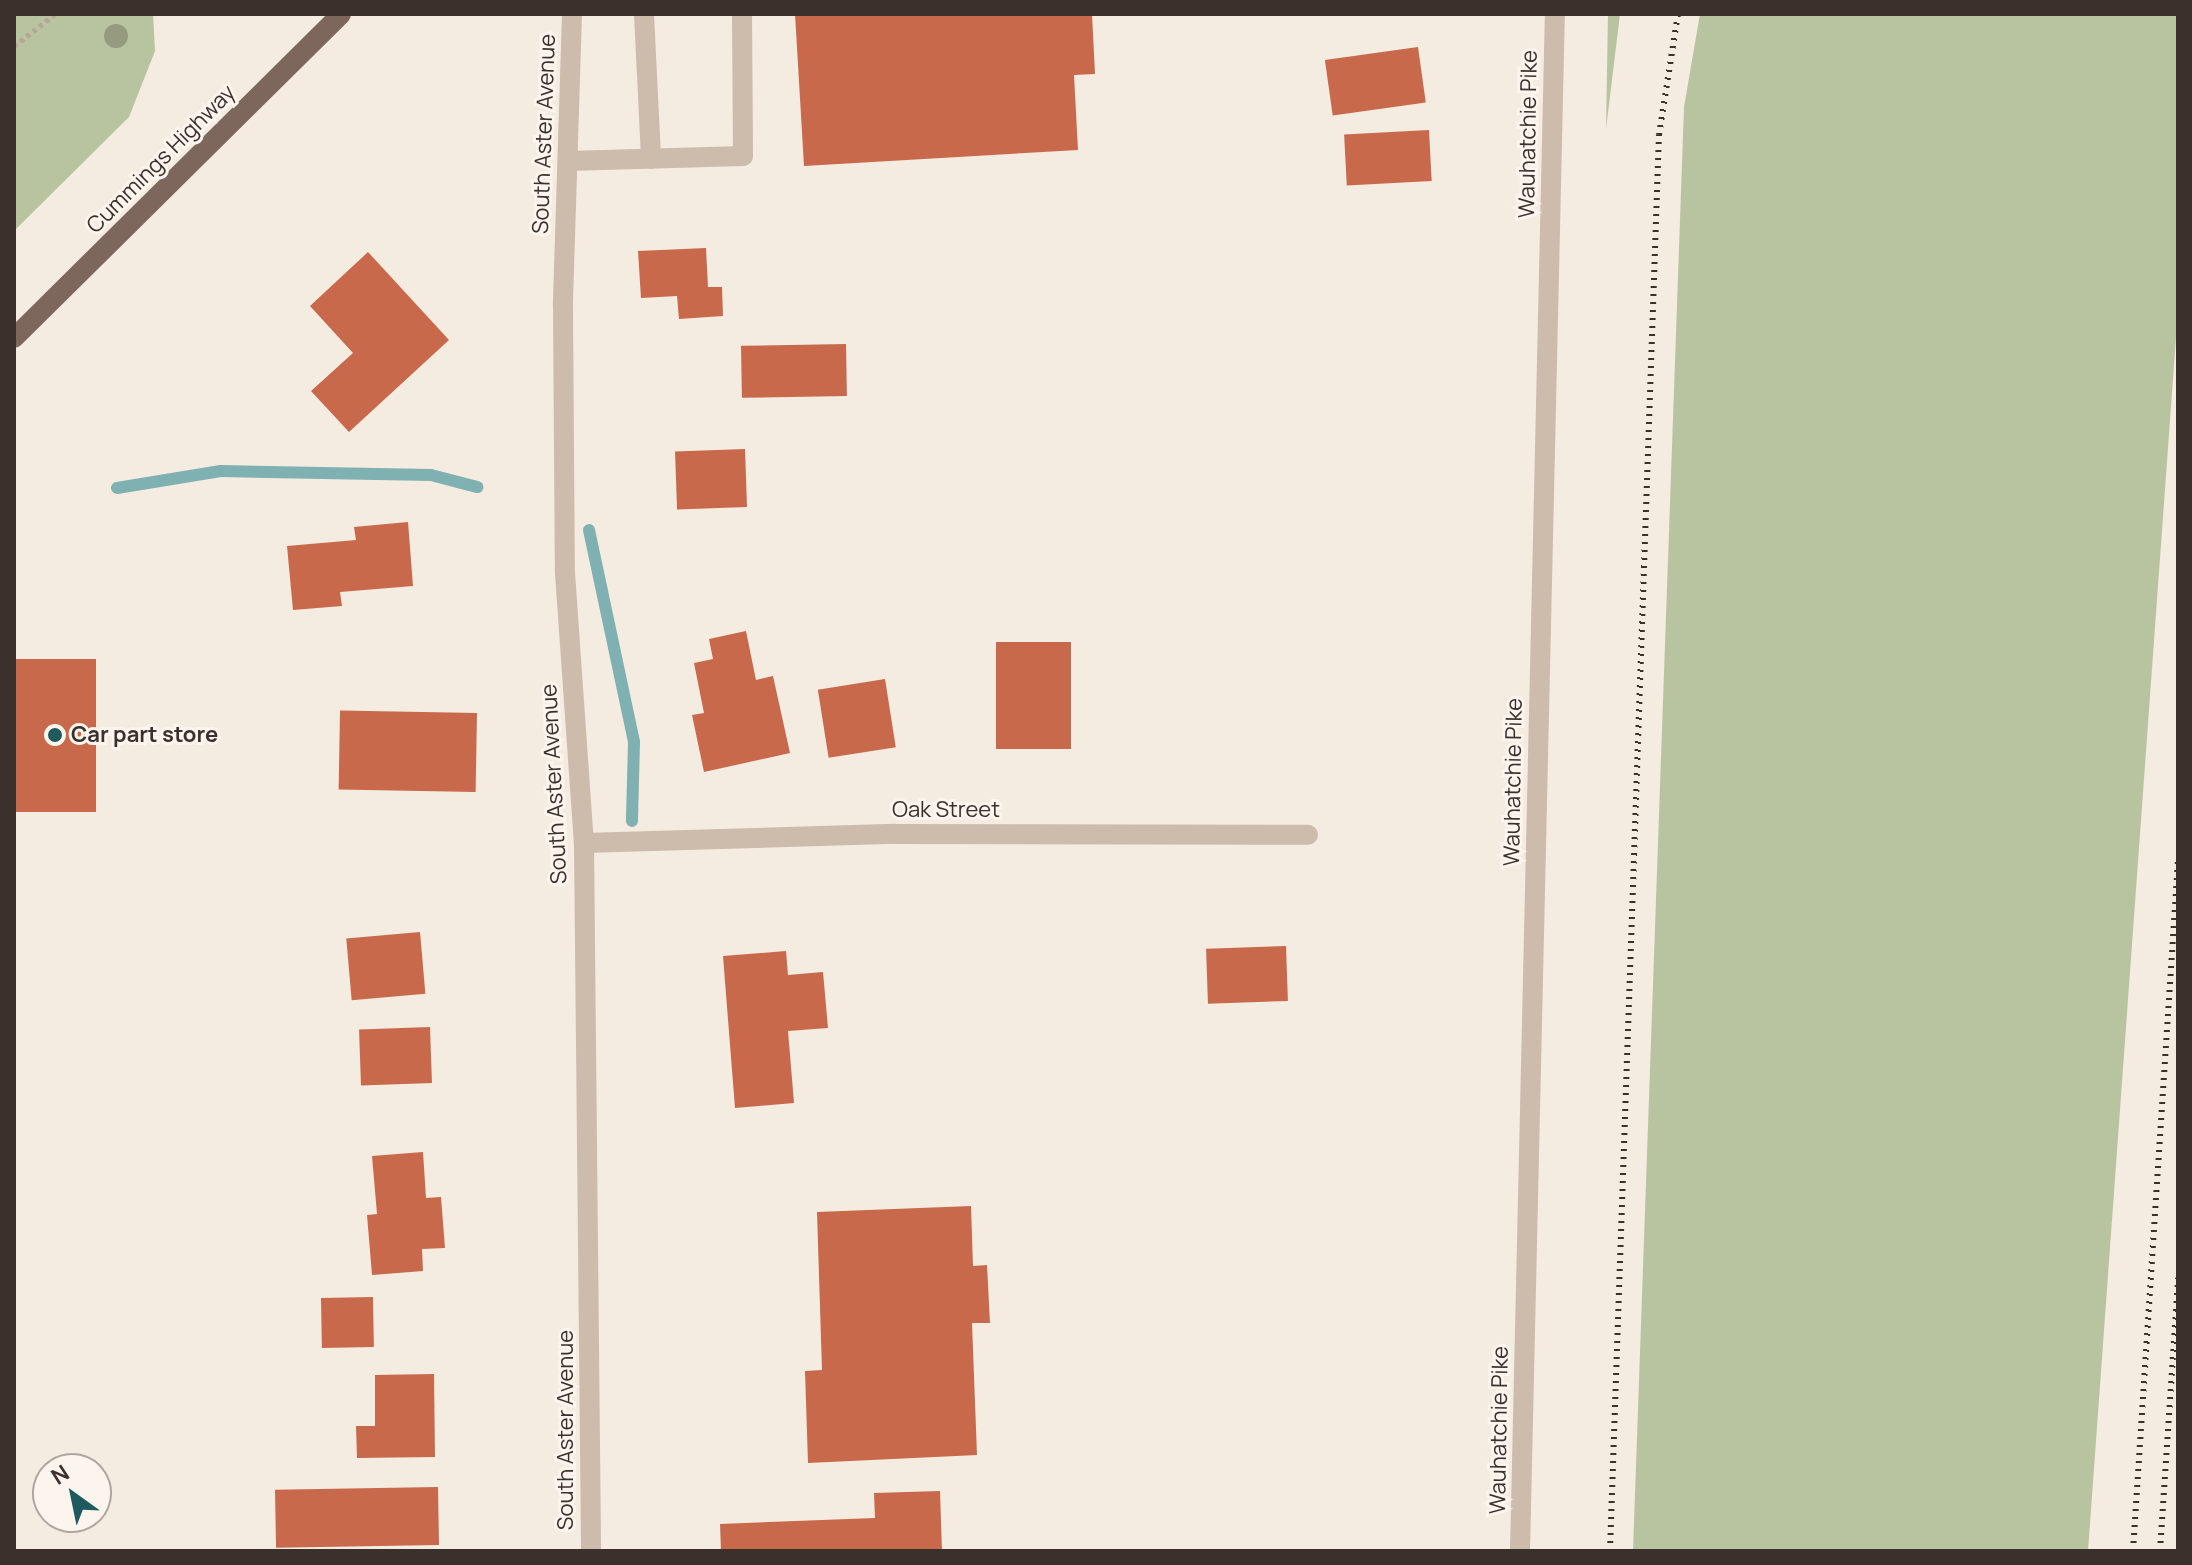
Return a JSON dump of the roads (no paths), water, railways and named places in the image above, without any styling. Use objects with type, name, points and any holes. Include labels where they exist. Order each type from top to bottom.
[{"type":"main road","name":"Cummings Highway","points":[[14,338],[341,14]]},
{"type":"street","name":"South Aster Avenue","points":[[572,14],[565,573],[584,843],[591,1551]]},
{"type":"street","points":[[644,14],[651,159]]},
{"type":"street","points":[[568,161],[743,156],[742,14]]},
{"type":"street","name":"Wauhatchie Pike","points":[[1520,1551],[1555,14]]},
{"type":"street","name":"Oak Street","points":[[584,843],[895,834],[1308,835]]},
{"type":"waterway","points":[[117,488],[221,471],[431,475],[477,487]]},
{"type":"waterway","points":[[589,530],[634,742],[632,821]]},
{"type":"railway","points":[[1610,1551],[1659,135],[1678,14]]},
{"type":"railway","points":[[2133,1551],[2178,861]]},
{"type":"railway","points":[[2160,1551],[2178,1278]]},
{"type":"place","name":"Car part store","points":[[55,735]]}]
